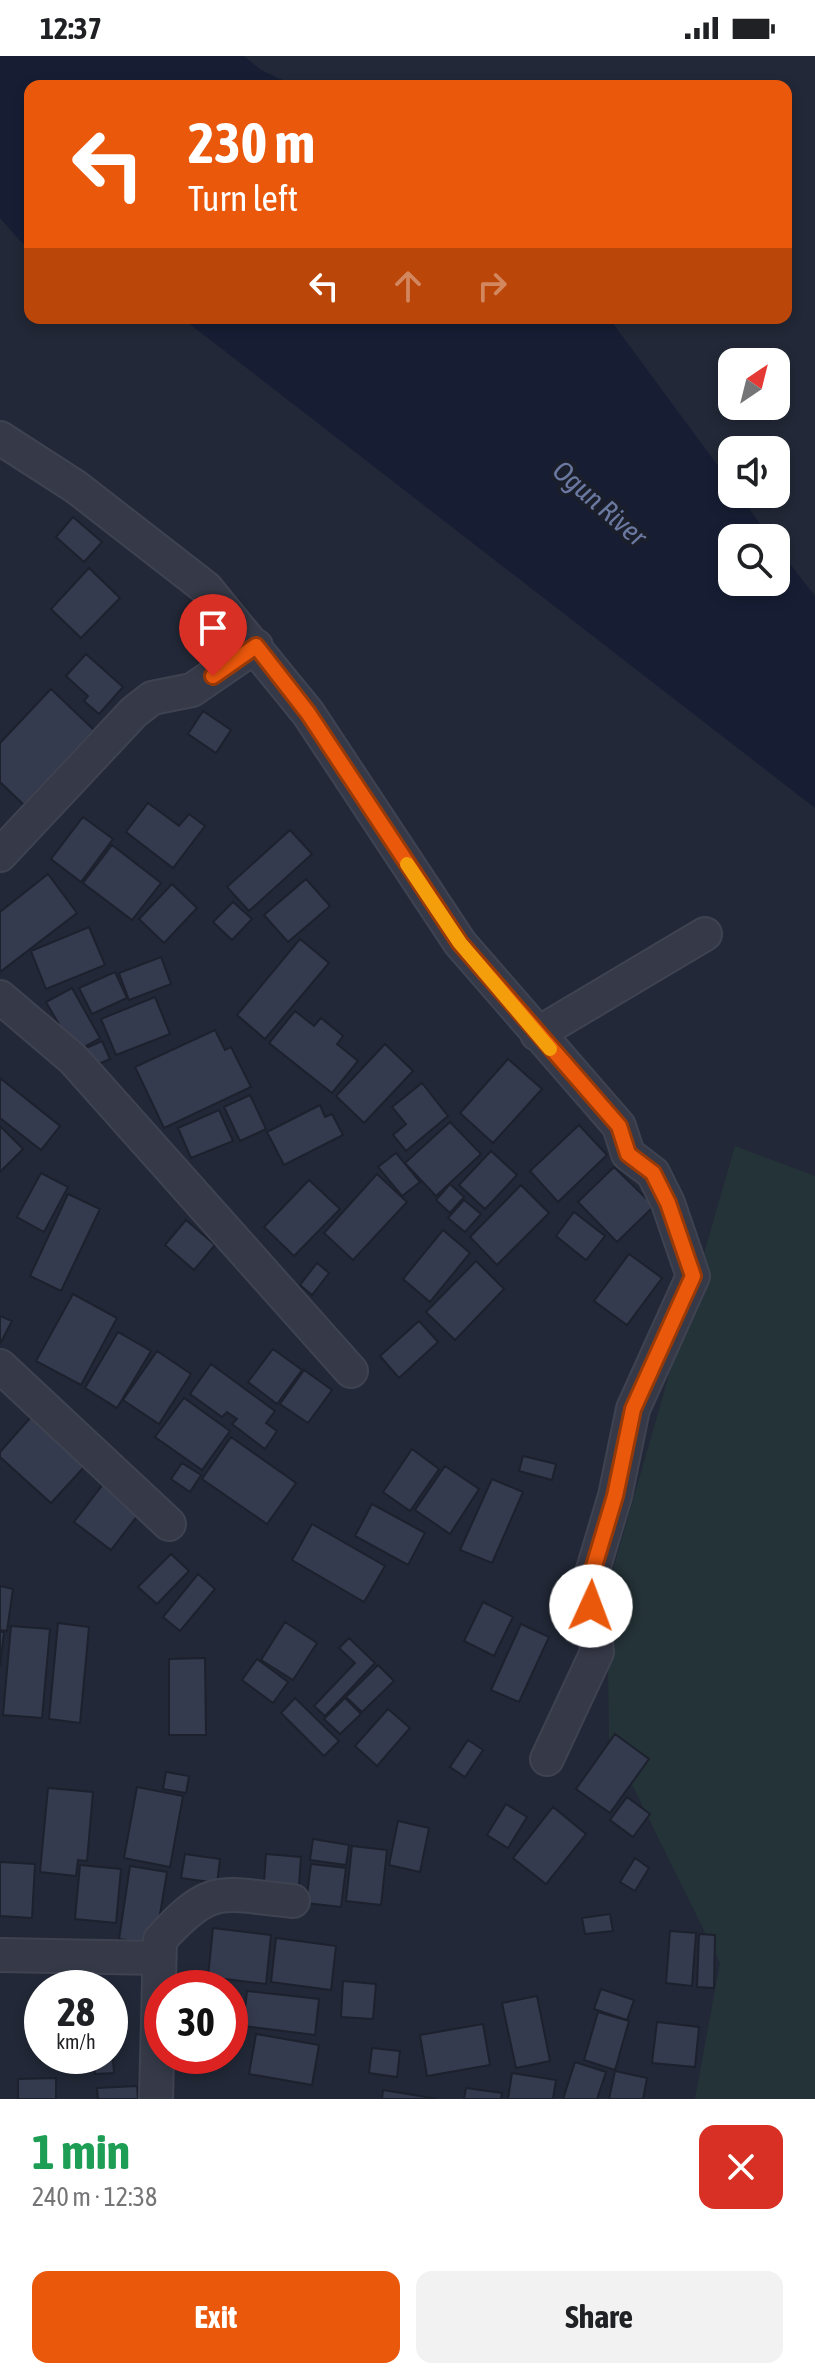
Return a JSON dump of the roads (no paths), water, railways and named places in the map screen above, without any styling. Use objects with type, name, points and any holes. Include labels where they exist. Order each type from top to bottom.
[{"type":"street","points":[[0,438],[76,487],[206,588],[308,713],[460,943],[619,1126],[628,1154],[653,1173],[668,1203],[693,1276],[633,1409],[615,1496],[589,1583],[597,1652],[547,1759]]},
{"type":"street","points":[[0,855],[134,712],[152,698],[192,690],[256,646]]},
{"type":"street","points":[[537,1034],[705,934]]},
{"type":"street","points":[[0,997],[73,1059],[351,1371]]},
{"type":"street","points":[[0,1366],[169,1524]]},
{"type":"street","points":[[156,2099],[160,1940],[195,1905],[216,1893],[293,1901]]},
{"type":"street","points":[[0,1955],[158,1958]]},
{"type":"water","points":[[0,56],[244,56],[261,70],[282,80],[24,80],[24,244],[0,218]]},
{"type":"water","name":"Ogun River","points":[[190,324],[613,324],[718,466],[718,508],[749,508],[760,524],[718,524],[718,596],[790,596],[790,564],[815,596],[815,808]]}]
